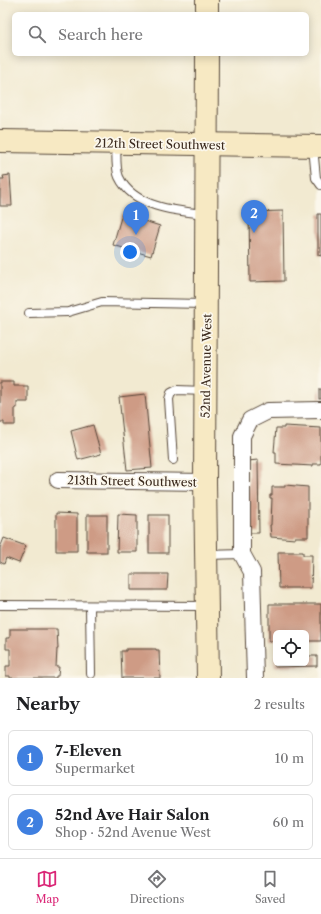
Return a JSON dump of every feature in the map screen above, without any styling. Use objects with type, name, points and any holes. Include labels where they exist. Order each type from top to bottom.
[{"type":"street","points":[[208,0],[208,12]]},
{"type":"street","name":"52nd Avenue West","points":[[208,56],[206,391],[208,678]]},
{"type":"street","name":"212th Street Southwest","points":[[0,141],[317,146]]},
{"type":"street","points":[[255,678],[252,572],[242,554],[242,436],[250,420],[268,411],[321,410]]},
{"type":"street","name":"213th Street Southwest","points":[[58,480],[206,482]]},
{"type":"lane","points":[[116,143],[118,175],[126,189],[144,201],[159,206],[179,211],[208,214]]},
{"type":"lane","points":[[317,146],[316,178],[321,185]]},
{"type":"lane","points":[[29,313],[68,312],[102,302],[207,304]]},
{"type":"lane","points":[[173,460],[169,399],[172,393],[177,390],[206,391]]},
{"type":"lane","points":[[208,555],[242,554]]},
{"type":"lane","points":[[0,605],[208,606]]},
{"type":"lane","points":[[90,606],[92,674]]},
{"type":"building","points":[[10,175],[12,206],[0,206],[0,179],[4,179],[3,176]]},
{"type":"building","points":[[283,211],[284,281],[250,282],[249,212]]},
{"type":"building","points":[[122,214],[160,226],[151,256],[113,245]]},
{"type":"building","points":[[318,214],[321,214],[321,256],[318,255]]},
{"type":"building","points":[[0,382],[14,382],[14,386],[28,386],[28,402],[17,402],[17,408],[15,408],[15,425],[4,425],[4,422],[0,422]]},
{"type":"building","points":[[319,389],[321,389],[321,399],[319,399]]},
{"type":"building","points":[[145,394],[152,468],[127,470],[119,397]]},
{"type":"building","points":[[93,425],[101,454],[78,460],[71,431]]},
{"type":"building","points":[[284,426],[321,428],[321,464],[313,464],[313,466],[276,464],[276,452],[274,452],[276,428],[284,428]]},
{"type":"building","points":[[258,460],[259,533],[248,533],[248,461]]},
{"type":"building","points":[[285,485],[308,487],[308,537],[295,537],[295,539],[271,537],[270,525],[272,498],[270,498],[270,495],[272,495],[272,487],[285,487]]},
{"type":"building","points":[[56,513],[77,514],[77,551],[56,551]]},
{"type":"building","points":[[118,514],[137,515],[137,552],[117,552]]},
{"type":"building","points":[[87,515],[107,515],[107,552],[87,552]]},
{"type":"building","points":[[149,515],[168,515],[168,553],[149,553]]},
{"type":"building","points":[[4,538],[26,546],[19,563],[6,558],[4,564],[0,562],[0,548]]},
{"type":"building","points":[[278,552],[303,552],[303,555],[312,555],[311,588],[279,588]]},
{"type":"building","points":[[131,574],[168,574],[167,590],[131,590]]},
{"type":"building","points":[[269,604],[321,604],[321,641],[309,641],[309,630],[273,630],[273,641],[269,641]]},
{"type":"building","points":[[10,629],[57,629],[58,649],[56,667],[59,667],[58,676],[56,676],[56,678],[10,678],[10,676],[6,676],[6,666],[10,666],[10,649],[6,649],[6,638],[10,638]]},
{"type":"building","points":[[126,649],[159,650],[160,678],[122,678],[121,651],[126,651]]},
{"type":"building","points":[[309,656],[317,656],[317,666],[275,667],[309,666]]},
{"type":"place","name":"52nd Ave Hair Salon","points":[[254,233]]},
{"type":"place","name":"7-Eleven","points":[[136,235]]}]
